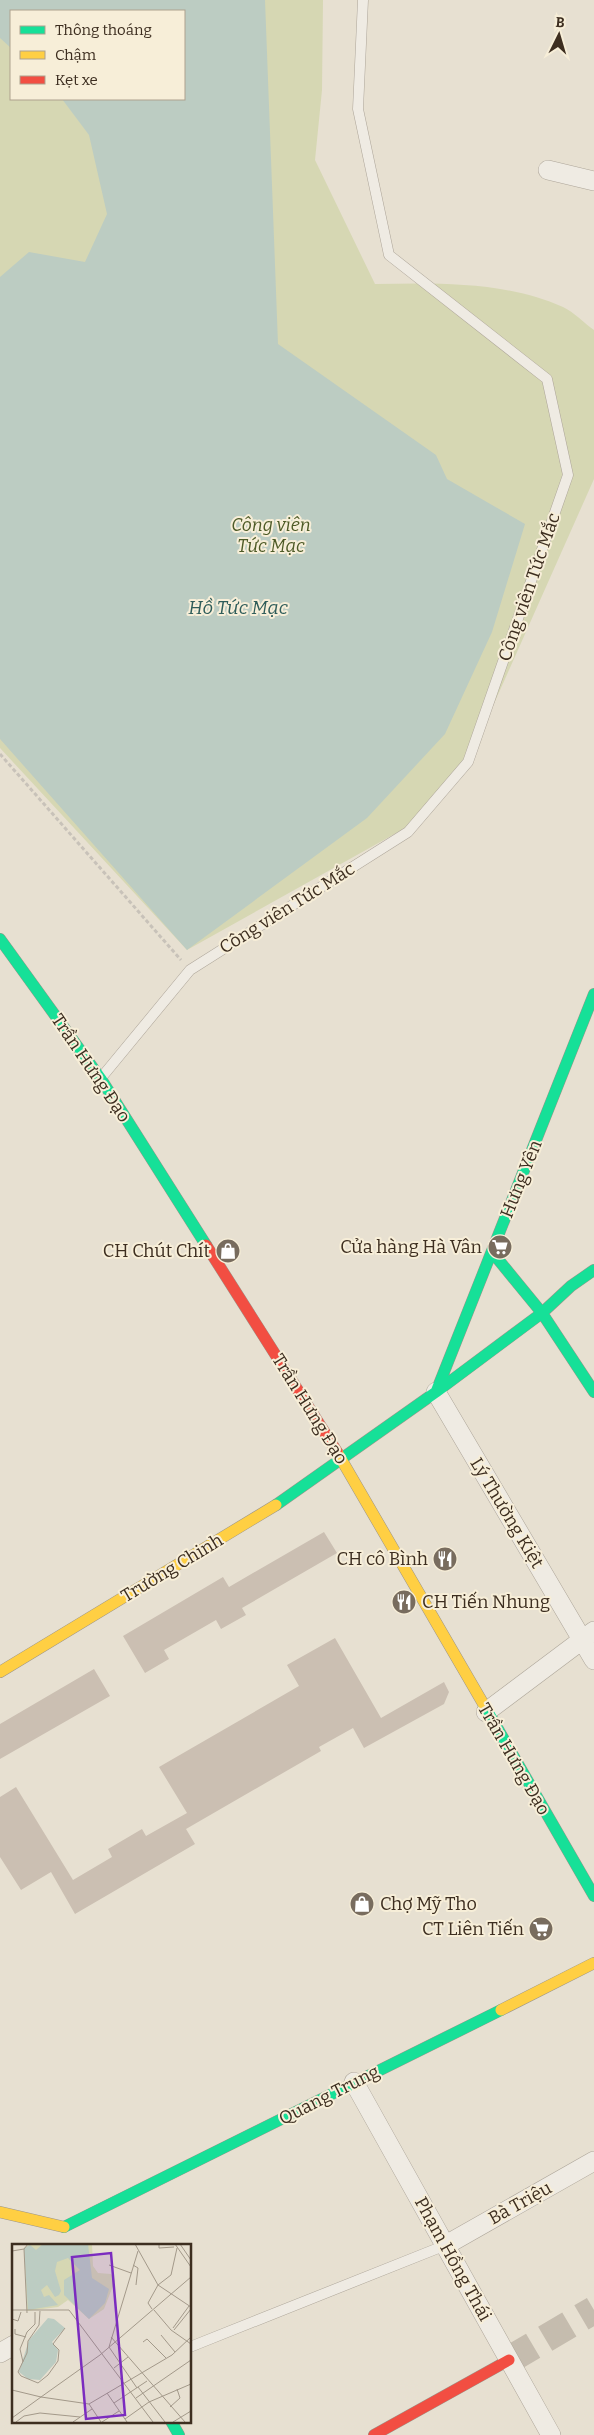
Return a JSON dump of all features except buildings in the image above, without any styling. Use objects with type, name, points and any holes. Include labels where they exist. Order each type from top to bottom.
[{"type":"main road","name":"Trần Hưng Đạo","points":[[0,939],[101,1079],[341,1458],[594,1896]]},
{"type":"main road","name":"Hưng Yên","points":[[436,1392],[594,994]]},
{"type":"main road","points":[[492,1252],[542,1313],[594,1392]]},
{"type":"main road","name":"Trường Chinh","points":[[0,1672],[291,1496],[542,1313],[571,1286],[594,1270]]},
{"type":"main road","name":"Trường Chinh","points":[[542,1313],[577,1299]]},
{"type":"main road","name":"Trường Chinh","points":[[295,1476],[341,1458]]},
{"type":"main road","name":"Quang Trung","points":[[64,2228],[594,1962]]},
{"type":"main road","points":[[0,2212],[64,2228],[70,2239]]},
{"type":"main road","points":[[374,2435],[508,2360]]},
{"type":"main road","points":[[172,2422],[178,2435]]},
{"type":"street","points":[[548,170],[594,181]]},
{"type":"street","name":"Lý Thường Kiệt","points":[[436,1392],[588,1634],[594,1660]]},
{"type":"street","points":[[486,1712],[588,1634]]},
{"type":"street","name":"Phạm Hồng Thái","points":[[354,2082],[551,2435]]},
{"type":"street","name":"Bà Triệu","points":[[446,2244],[594,2162]]},
{"type":"street","points":[[0,2354],[12,2346]]},
{"type":"lane","name":"Công viên Tức Mắc","points":[[101,1079],[190,970],[408,832],[468,762],[568,475],[547,380],[389,254],[358,109],[363,0]]},
{"type":"lane","points":[[191,2347],[446,2244]]},
{"type":"path","points":[[0,754],[190,970]]},
{"type":"green space","name":"Hồ Tức Mạc","points":[[0,0],[323,0],[322,90],[315,160],[375,284],[471,285],[518,292],[567,309],[594,330],[594,479],[468,762],[416,822],[187,950],[0,748]]},
{"type":"water","name":"Hồ Tức Mạc","points":[[0,0],[265,0],[278,344],[436,455],[447,479],[525,524],[492,632],[445,734],[367,818],[187,950],[0,739],[0,277],[29,252],[85,262],[107,214],[89,135],[63,100],[185,100],[185,10],[10,10],[10,47],[0,38]]},
{"type":"tunnel","points":[[509,2360],[594,2310]]},
{"type":"traffic: fast","points":[[0,939],[101,1079],[206,1245]]},
{"type":"traffic: fast","points":[[436,1392],[594,994]]},
{"type":"traffic: fast","points":[[492,1252],[542,1313],[594,1392]]},
{"type":"traffic: fast","points":[[276,1505],[436,1392],[542,1313],[571,1286],[594,1270]]},
{"type":"traffic: fast","points":[[484,1705],[594,1896]]},
{"type":"traffic: fast","points":[[64,2227],[501,2010]]},
{"type":"traffic: fast","points":[[172,2422],[179,2435]]},
{"type":"traffic: slow","points":[[337,1452],[484,1705]]},
{"type":"traffic: slow","points":[[0,1672],[276,1505]]},
{"type":"traffic: slow","points":[[501,2010],[594,1963]]},
{"type":"traffic: slow","points":[[0,2212],[64,2227]]},
{"type":"traffic: jam","points":[[206,1245],[337,1452]]},
{"type":"traffic: jam","points":[[374,2435],[509,2360]]},
{"type":"place","name":"Cửa hàng Hà Vân","points":[[500,1247]]},
{"type":"place","name":"CH Chút Chít","points":[[228,1251]]},
{"type":"place","name":"CH cô Bình","points":[[445,1559]]},
{"type":"place","name":"CH Tiến Nhung","points":[[404,1602]]},
{"type":"place","name":"Chợ Mỹ Tho","points":[[362,1904]]},
{"type":"place","name":"CT Liên Tiến","points":[[541,1929]]},
{"type":"park label","name":"Công viên Tức Mạc","points":[[271,535]]}]
